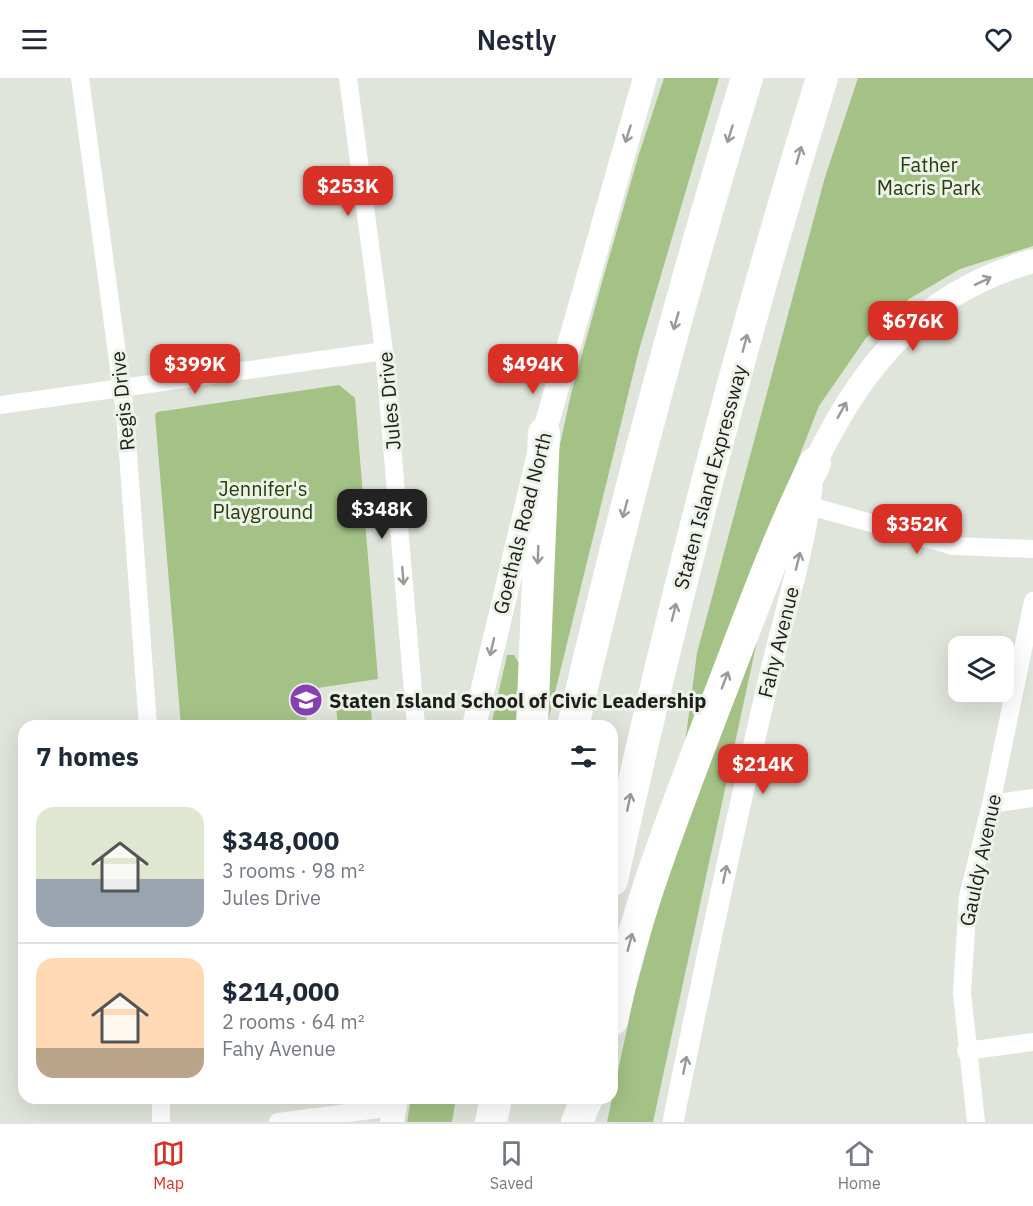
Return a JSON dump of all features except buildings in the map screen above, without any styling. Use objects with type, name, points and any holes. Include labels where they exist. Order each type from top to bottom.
[{"type":"highway","points":[[574,720],[624,511],[747,78]]},
{"type":"highway","name":"Staten Island Expressway","points":[[618,852],[640,748],[713,460],[822,78]]},
{"type":"highway","points":[[532,720],[544,434]]},
{"type":"highway","points":[[618,995],[635,925],[663,843],[760,590],[795,503],[815,462]]},
{"type":"highway","points":[[489,1104],[489,1122]]},
{"type":"highway","points":[[489,1122],[494,1104]]},
{"type":"highway","points":[[563,1122],[567,1104]]},
{"type":"highway","points":[[577,1122],[584,1104]]},
{"type":"main road","name":"Goethals Road North","points":[[475,720],[544,434],[645,78]]},
{"type":"main road","name":"Fahy Avenue","points":[[815,462],[855,388],[896,339],[925,314],[963,291],[1033,261]]},
{"type":"street","name":"Regis Drive","points":[[80,78],[122,388],[148,720]]},
{"type":"street","name":"Jules Drive","points":[[348,78],[384,351],[415,720]]},
{"type":"street","points":[[0,405],[384,351]]},
{"type":"street","name":"Fahy Avenue","points":[[673,1122],[766,689],[810,506],[815,462]]},
{"type":"street","points":[[810,506],[954,546],[1033,549]]},
{"type":"street","name":"Gauldy Avenue","points":[[976,1122],[966,1051],[962,993],[963,944],[968,897],[991,804],[1033,601]]},
{"type":"street","points":[[991,804],[1033,798]]},
{"type":"street","points":[[966,1051],[1033,1042]]},
{"type":"street","points":[[161,1104],[161,1122]]},
{"type":"street","points":[[278,1122],[394,1109]]},
{"type":"green space","points":[[664,78],[719,78],[639,350],[548,720],[555,467],[571,394],[639,154]]},
{"type":"green space","name":"Father Macris Park","points":[[858,78],[1033,78],[1033,246],[960,269],[909,299],[866,338],[819,406],[684,751],[697,653],[825,177]]},
{"type":"green space","name":"Jennifer's Playground","points":[[339,385],[355,398],[378,679],[304,690],[306,720],[180,720],[155,415],[157,412]]},
{"type":"green space","points":[[762,618],[653,1122],[607,1122],[611,1104],[618,1104],[618,1071],[635,992],[674,849]]},
{"type":"green space","points":[[507,655],[514,655],[520,665],[522,720],[492,720]]},
{"type":"green space","points":[[371,705],[372,720],[337,720],[336,708]]},
{"type":"green space","points":[[410,1104],[455,1104],[452,1122],[407,1122]]},
{"type":"place","name":"Staten Island School of Civic Leadership","points":[[306,700]]}]
